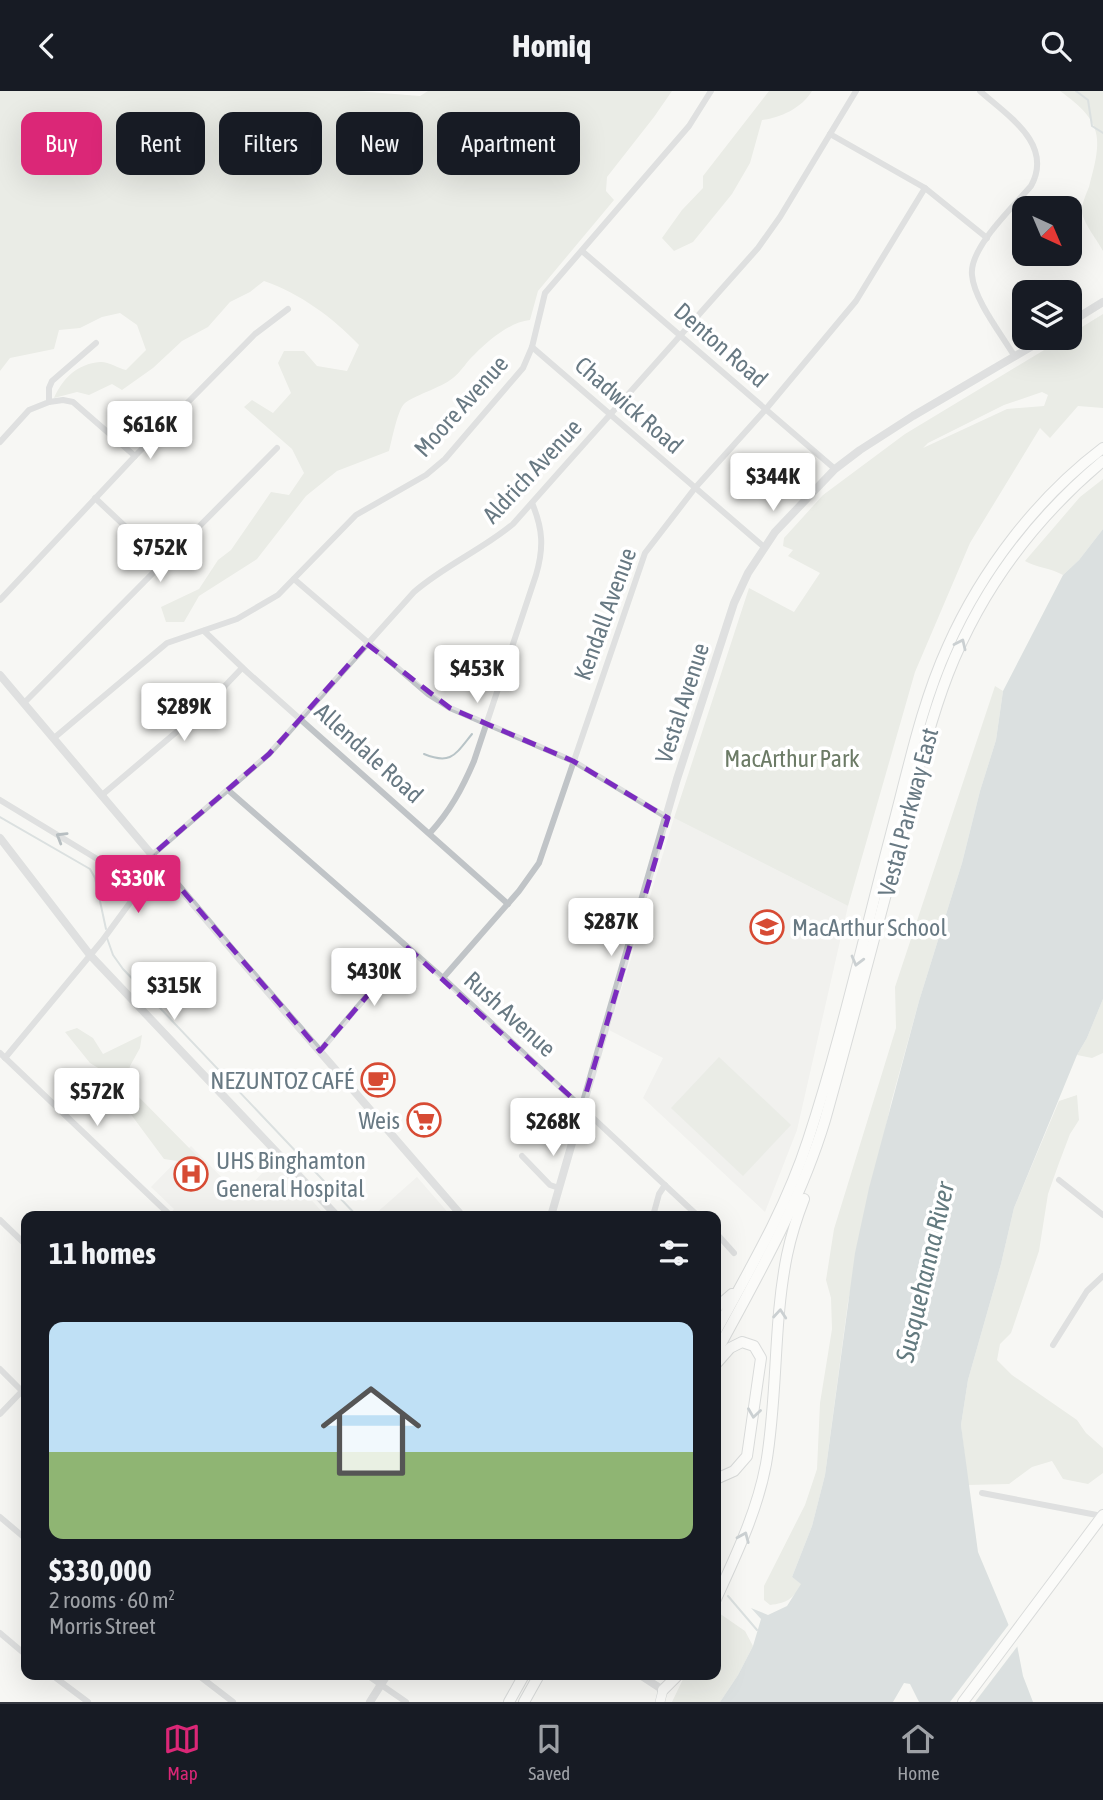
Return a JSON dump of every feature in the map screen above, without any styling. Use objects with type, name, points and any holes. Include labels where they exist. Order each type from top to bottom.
[{"type":"main road","name":"Vestal Parkway East","points":[[721,1322],[781,1209],[808,1142],[915,743],[947,647],[976,592],[1020,529],[1050,496],[1103,448]]},
{"type":"main road","name":"Vestal Parkway East","points":[[721,1344],[772,1250],[812,1162],[927,739],[947,675],[973,619],[1013,555],[1063,496],[1103,461]]},
{"type":"main road","points":[[721,1588],[749,1526],[763,1477],[769,1443],[784,1274],[795,1223],[815,1168],[812,1162]]},
{"type":"main road","points":[[721,1304],[749,1273]]},
{"type":"main road","points":[[721,1358],[730,1348],[742,1342],[756,1348],[761,1360],[747,1456],[732,1473],[721,1477]]},
{"type":"main road","points":[[963,1702],[1103,1516]]},
{"type":"main road","points":[[509,1702],[521,1680]]},
{"type":"main road","points":[[524,1702],[536,1680]]},
{"type":"main road","points":[[660,1702],[663,1690],[673,1680]]},
{"type":"street","name":"Moore Avenue","points":[[54,738],[167,643],[237,619],[263,605],[294,579],[355,515],[426,475],[445,459],[523,368],[532,348],[545,293],[689,126],[711,91]]},
{"type":"street","name":"Aldrich Avenue","points":[[3,1056],[102,941],[132,900],[155,858],[269,754],[414,591],[439,572],[487,545],[513,524],[681,335],[764,240],[856,91]]},
{"type":"street","points":[[980,91],[1019,126],[1038,157],[1039,167],[1031,186],[974,257],[972,278],[977,294],[1015,357]]},
{"type":"street","points":[[830,134],[925,188],[987,238]]},
{"type":"street","name":"Kendall Avenue","points":[[443,978],[508,904],[539,863],[645,553],[695,488],[766,409],[856,301],[925,188]]},
{"type":"street","name":"Denton Road","points":[[582,251],[835,469]]},
{"type":"street","points":[[1082,315],[1103,302]]},
{"type":"street","points":[[0,600],[135,456],[256,334],[288,309]]},
{"type":"street","points":[[50,402],[52,381],[96,343]]},
{"type":"street","name":"Chadwick Road","points":[[532,348],[764,547]]},
{"type":"street","name":"Vestal Avenue","points":[[552,1211],[668,818],[677,779],[734,603],[748,573],[764,547],[826,476],[860,450],[913,416],[1026,350]]},
{"type":"street","points":[[0,442],[29,410],[63,400],[73,402],[135,456]]},
{"type":"street","points":[[24,703],[277,448]]},
{"type":"street","points":[[95,498],[163,562]]},
{"type":"street","points":[[430,833],[452,807],[462,789],[542,557],[541,525],[532,503]]},
{"type":"street","points":[[294,579],[428,694],[450,708],[573,761],[668,818]]},
{"type":"street","name":"Allendale Road","points":[[204,631],[242,668],[508,904]]},
{"type":"street","points":[[102,795],[200,712],[242,668]]},
{"type":"street","points":[[0,675],[458,1211]]},
{"type":"street","name":"Rush Avenue","points":[[228,790],[443,978],[693,1211]]},
{"type":"street","points":[[0,800],[140,885]]},
{"type":"street","points":[[0,838],[90,955],[332,1211]]},
{"type":"street","points":[[320,1051],[408,948]]},
{"type":"street","points":[[3,1056],[166,1211]]},
{"type":"street","points":[[522,1156],[550,1185],[559,1188]]},
{"type":"street","points":[[1059,1180],[1103,1215]]},
{"type":"street","points":[[654,1211],[659,1194],[665,1185]]},
{"type":"street","points":[[0,1220],[21,1240]]},
{"type":"street","points":[[721,1239],[734,1253]]},
{"type":"street","points":[[1053,1345],[1087,1291],[1103,1276]]},
{"type":"street","points":[[0,1369],[21,1387]]},
{"type":"street","points":[[0,1414],[21,1395]]},
{"type":"street","points":[[982,1493],[1103,1516]]},
{"type":"street","points":[[0,1517],[21,1535]]},
{"type":"street","points":[[0,1633],[21,1650]]},
{"type":"street","points":[[65,1680],[88,1702]]},
{"type":"street","points":[[204,1680],[233,1702]]},
{"type":"street","points":[[375,1680],[406,1702]]},
{"type":"street","points":[[370,1702],[384,1680]]},
{"type":"street","points":[[648,1680],[663,1690],[668,1680]]},
{"type":"highlighted area","points":[[367,644],[450,708],[573,761],[668,818],[582,1107],[408,948],[320,1051],[152,855],[269,754]]},
{"type":"shaded area","points":[[674,818],[848,906],[797,1130],[765,1212],[643,1098],[663,1058],[609,1030]]},
{"type":"shaded area","name":"UHS Binghamton General Hospital","points":[[191,1146],[240,1196],[275,1160],[321,1211],[172,1211],[174,1209],[151,1187]]},
{"type":"shaded area","name":"UHS Binghamton General Hospital","points":[[417,1177],[447,1211],[379,1211]]},
{"type":"green space","points":[[0,91],[357,91],[420,96],[428,91],[672,91],[607,177],[606,191],[614,200],[538,291],[530,320],[515,324],[500,333],[453,378],[404,404],[397,419],[389,451],[337,471],[306,496],[257,559],[199,596],[184,622],[166,622],[161,607],[199,589],[218,560],[231,550],[271,492],[289,495],[304,473],[292,449],[244,407],[252,400],[273,413],[291,393],[278,363],[284,351],[304,351],[317,366],[347,371],[359,345],[315,307],[264,281],[230,302],[208,327],[182,341],[153,368],[122,390],[112,384],[89,395],[77,392],[54,398],[66,378],[78,369],[103,362],[126,370],[146,350],[137,325],[120,313],[102,317],[80,328],[59,330],[54,349],[10,358],[0,371]]},
{"type":"green space","points":[[769,91],[812,91],[790,111],[762,120],[750,163],[732,194],[693,242],[674,251],[662,238],[682,210],[703,188],[703,176]]},
{"type":"green space","points":[[1060,91],[1103,91],[1103,251],[1082,213],[1096,155],[1096,132],[1085,112]]},
{"type":"green space","name":"MacArthur Park","points":[[1103,314],[1103,408],[1078,406],[1050,438],[1040,428],[970,543],[915,672],[848,906],[674,818],[749,588],[794,612],[820,573],[788,556],[793,550],[783,546],[784,538],[823,495],[905,434],[1044,350],[1082,350],[1082,327]],"holes":[[[1042,392],[1048,395],[1044,406],[1007,409],[923,448],[1004,405]]]},
{"type":"green space","points":[[1103,479],[1103,529],[1079,560],[1063,575],[1025,561],[1080,497]]},
{"type":"green space","points":[[995,686],[1003,691],[996,740],[891,1103],[848,1302],[825,1475],[812,1526],[792,1577],[802,1584],[789,1599],[770,1605],[764,1600],[764,1586],[805,1505],[817,1469],[820,1403],[832,1329],[831,1298],[826,1280],[834,1229],[896,1028],[895,987]]},
{"type":"green space","points":[[1103,999],[1103,1053],[1092,1058],[1077,1055],[1087,1038]]},
{"type":"green space","points":[[77,1028],[93,1038],[103,1054],[142,1035],[140,1048],[130,1066],[126,1084],[202,1161],[190,1163],[164,1159],[124,1105],[119,1087],[108,1074],[90,1063],[65,1032]]},
{"type":"green space","points":[[719,1057],[791,1125],[743,1176],[671,1108]]},
{"type":"green space","points":[[1077,1095],[1079,1120],[1070,1134],[1048,1194],[1039,1251],[1011,1333],[1000,1344],[997,1360],[1012,1375],[1077,1420],[1086,1433],[1103,1448],[1103,1473],[1088,1484],[1063,1479],[1052,1461],[1032,1467],[1009,1484],[968,1485],[961,1425],[968,1380],[1014,1208],[1059,1101]]},
{"type":"green space","points":[[721,1614],[745,1631],[753,1646],[720,1702],[672,1702],[683,1680],[721,1680]]},
{"type":"water","name":"Susquehanna River","points":[[1103,529],[1103,999],[1014,1208],[968,1380],[961,1425],[978,1552],[1017,1645],[1023,1676],[1033,1702],[919,1702],[910,1684],[904,1683],[893,1702],[720,1702],[753,1646],[761,1619],[751,1608],[768,1615],[787,1606],[801,1584],[792,1577],[812,1526],[825,1475],[855,1253],[869,1188],[919,1001],[962,863],[996,740],[1003,691],[1063,575],[1079,560]]},
{"type":"pier","points":[[1010,1623],[1020,1643],[975,1702],[950,1702]]},
{"type":"waterway","points":[[1076,91],[1088,100],[1092,126],[1103,133]]},
{"type":"waterway","points":[[424,754],[440,758],[452,756],[472,734]]},
{"type":"waterway","points":[[0,817],[90,869],[95,878],[106,929]]},
{"type":"waterway","points":[[107,938],[113,955],[123,969],[352,1211]]},
{"type":"waterway","points":[[728,1596],[757,1630]]},
{"type":"place","name":"MacArthur School","points":[[767,927]]},
{"type":"place","name":"NEZUNTOZ CAFÉ","points":[[378,1080]]},
{"type":"place","name":"Weis","points":[[424,1120]]},
{"type":"place","name":"UHS Binghamton General Hospital","points":[[191,1174]]}]
